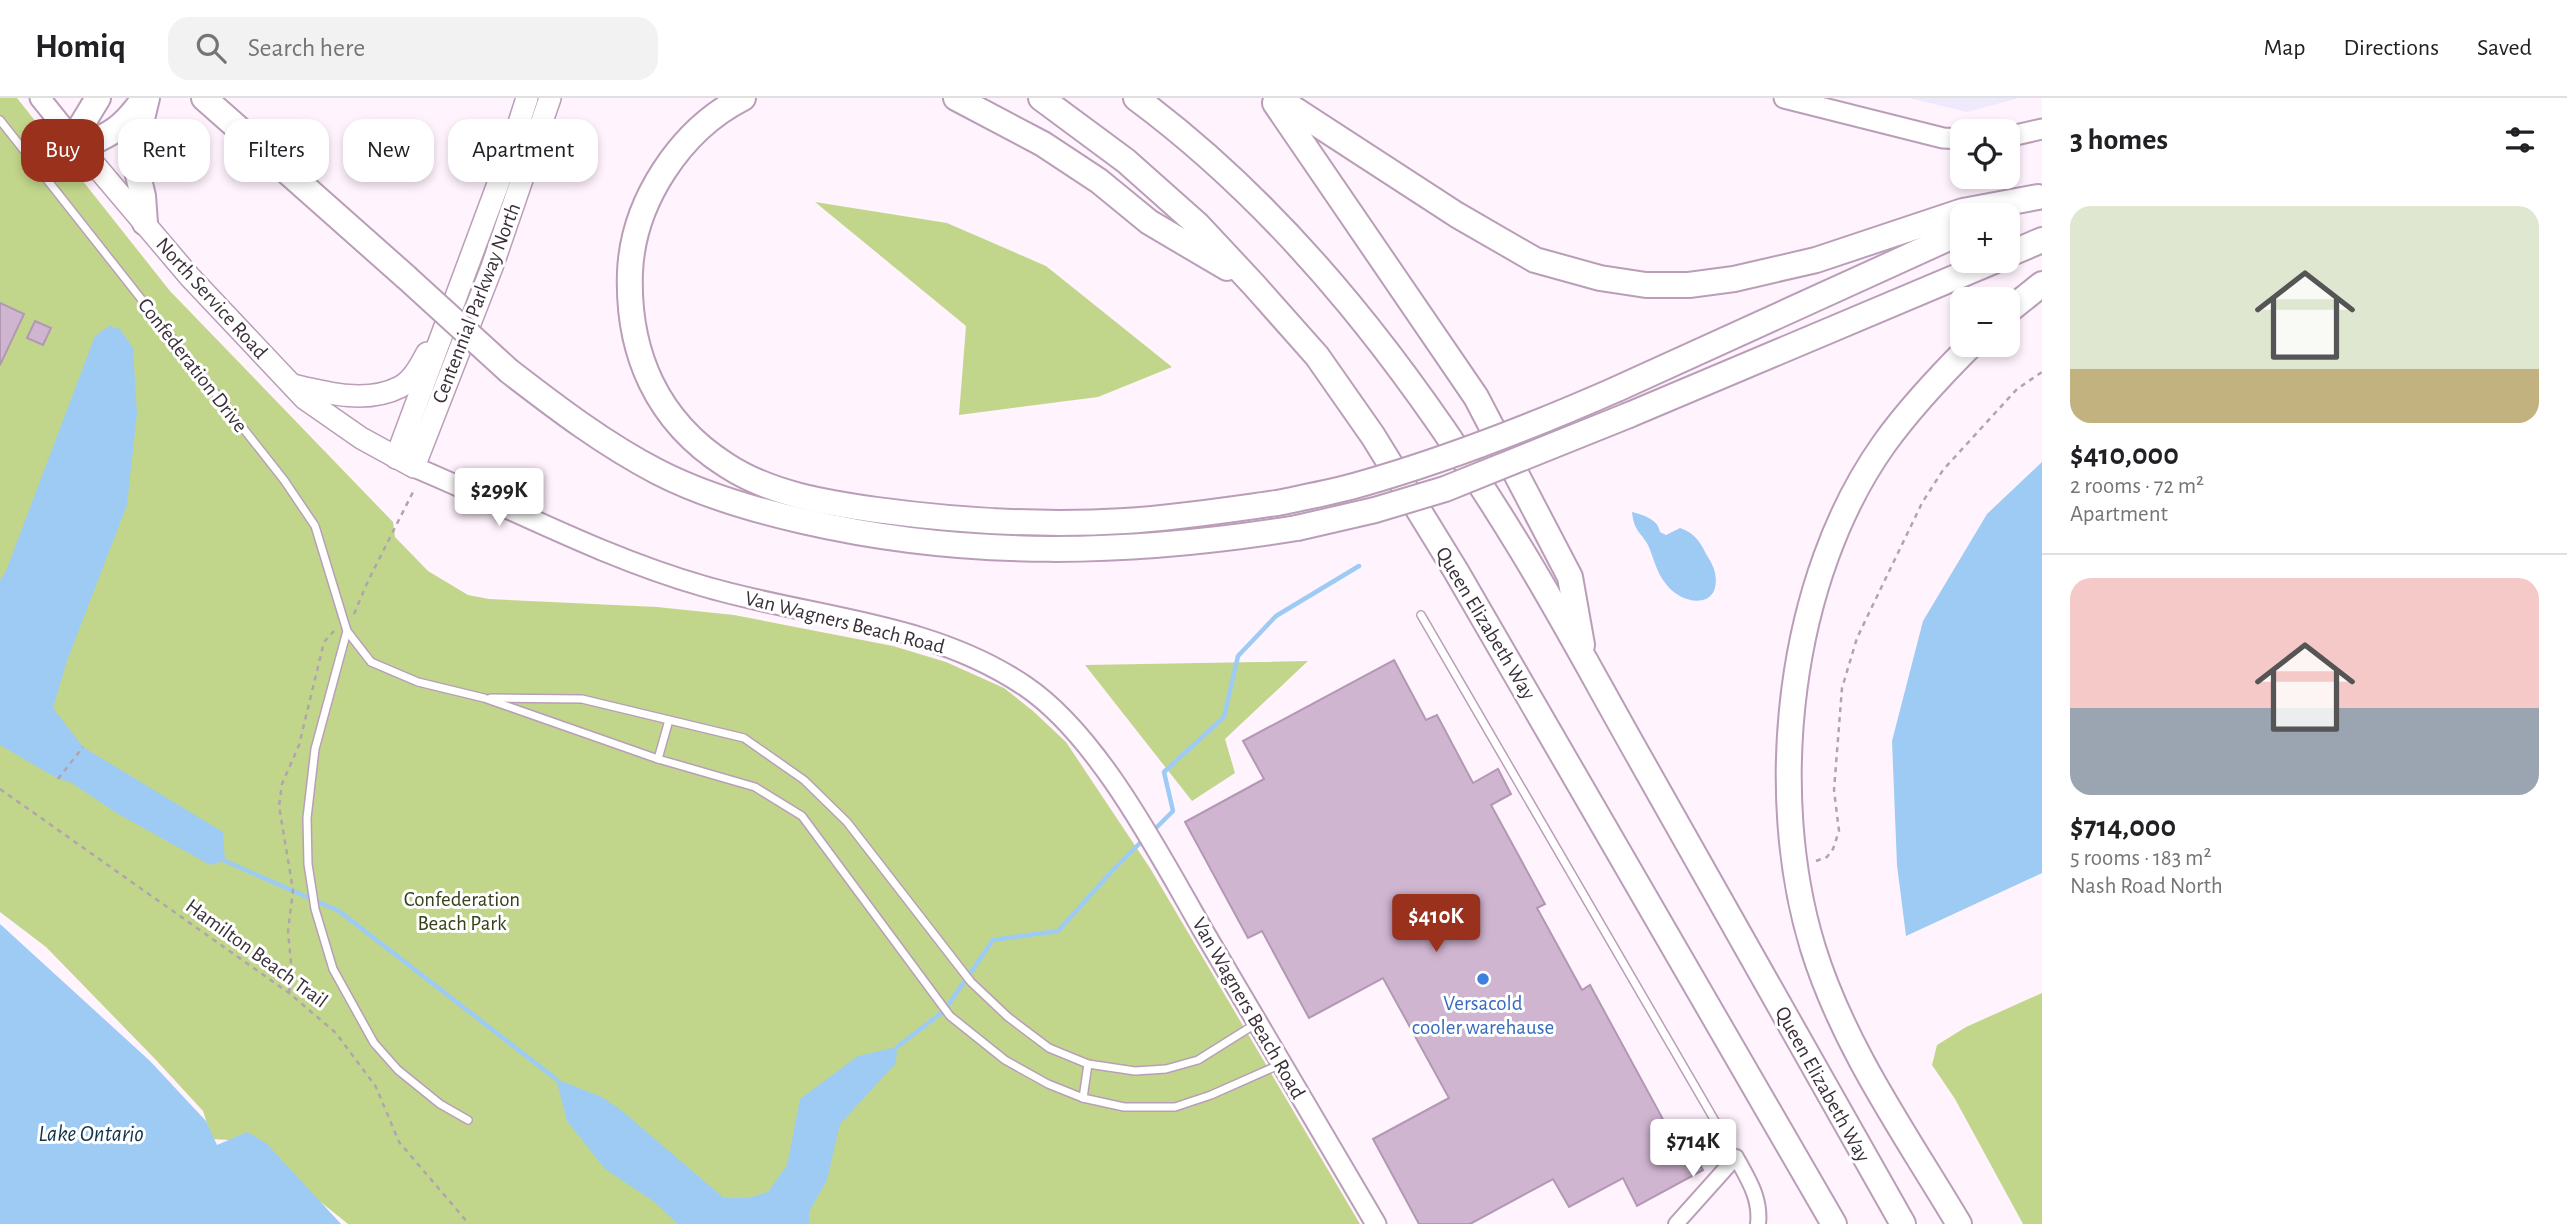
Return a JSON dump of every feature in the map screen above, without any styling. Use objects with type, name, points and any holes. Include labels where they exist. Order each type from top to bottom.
[{"type":"highway","points":[[88,119],[98,98]]},
{"type":"highway","points":[[104,135],[116,132],[146,98]]},
{"type":"highway","points":[[145,223],[135,148],[146,98]]},
{"type":"highway","points":[[743,98],[703,124],[674,156],[649,198],[631,259],[629,298],[634,340],[644,369],[658,397],[680,427],[705,450],[757,481],[849,506],[935,518],[1033,523],[1125,521],[1277,503],[1358,485],[1524,430],[1950,237]]},
{"type":"highway","points":[[956,98],[1043,144],[1099,181],[1149,222],[1254,285]]},
{"type":"highway","name":"Queen Elizabeth Way","points":[[1041,98],[1126,161],[1198,225],[1317,356],[1374,436],[1470,595],[1834,1224]]},
{"type":"highway","name":"Queen Elizabeth Way","points":[[1136,98],[1229,176],[1308,256],[1386,349],[1447,436],[1520,546],[1902,1224]]},
{"type":"highway","points":[[1274,98],[1476,397],[1570,577],[1586,663]]},
{"type":"highway","points":[[1274,98],[1457,215],[1535,260],[1600,278],[1646,285],[1689,285],[1734,279],[1816,260],[1963,211],[2040,196]]},
{"type":"highway","points":[[205,99],[509,371],[565,414],[625,453],[660,473],[718,497],[779,516],[847,531],[929,543],[1026,550],[1093,550],[1228,539],[1297,528],[1376,510],[1445,489],[1629,415],[1966,273]]},
{"type":"highway","points":[[2020,205],[2040,196]]},
{"type":"highway","points":[[2020,249],[2042,240]]},
{"type":"highway","points":[[2020,302],[2042,284]]},
{"type":"highway","points":[[1958,357],[1883,445],[1853,496],[1825,558],[1797,658],[1788,736],[1791,834],[1813,948],[1856,1050],[1959,1224]]},
{"type":"main road","name":"Centennial Parkway North","points":[[405,462],[442,336],[527,98]]},
{"type":"main road","name":"Centennial Parkway North","points":[[405,462],[492,267],[550,98]]},
{"type":"main road","name":"North Service Road","points":[[104,175],[189,276],[305,399],[361,438],[405,462]]},
{"type":"main road","points":[[292,385],[332,394],[364,396],[400,387],[416,373],[430,347],[442,336]]},
{"type":"street","name":"North Service Road","points":[[40,98],[57,119]]},
{"type":"street","points":[[1784,98],[1950,138]]},
{"type":"street","points":[[2020,134],[2042,129]]},
{"type":"street","name":"Van Wagners Beach Road","points":[[405,462],[530,521],[652,571],[754,599],[871,624],[964,651],[1026,686],[1065,721],[1104,768],[1155,848],[1376,1224]]},
{"type":"street","points":[[1676,1224],[1736,1157],[1752,1186],[1759,1214],[1758,1224]]},
{"type":"lane","name":"Confederation Drive","points":[[0,120],[284,480],[315,526],[347,631]]},
{"type":"lane","points":[[1421,615],[1736,1157]]},
{"type":"lane","points":[[347,631],[371,662],[418,682],[484,698],[658,758],[755,787],[802,816],[950,1016],[1005,1060],[1048,1084],[1083,1098],[1124,1107],[1175,1107],[1211,1095],[1282,1063]]},
{"type":"lane","points":[[347,631],[315,749],[307,818],[308,864],[315,909],[333,969],[374,1043],[408,1078],[440,1104],[468,1120]]},
{"type":"lane","points":[[484,698],[582,699],[744,738],[804,780],[847,822],[971,982],[1008,1017],[1049,1048],[1088,1064],[1135,1071],[1167,1069],[1198,1060],[1258,1023]]},
{"type":"lane","points":[[658,758],[669,720]]},
{"type":"lane","points":[[1083,1098],[1088,1064]]},
{"type":"path","points":[[1796,867],[1827,857],[1837,841],[1839,831],[1834,790],[1842,688],[1857,638],[1922,503],[1943,470],[2017,390],[2042,372]]},
{"type":"path","points":[[58,779],[83,747]]},
{"type":"path","name":"Hamilton Beach Trail","points":[[0,789],[289,993],[336,1033],[376,1087],[399,1142],[469,1224]]},
{"type":"shaded area","points":[[1909,98],[2019,98],[1967,112]]},
{"type":"green space","name":"Confederation Beach Park","points":[[0,98],[17,98],[34,119],[21,119],[21,182],[84,182],[170,291],[393,522],[395,537],[428,571],[468,595],[489,599],[657,607],[734,615],[893,646],[946,662],[1004,688],[1033,711],[1066,742],[1150,868],[1360,1224],[348,1224],[245,1141],[212,1139],[203,1111],[156,1060],[46,947],[0,912]]},
{"type":"green space","points":[[815,202],[947,223],[1046,266],[1172,367],[1098,397],[959,415],[966,326]]},
{"type":"green space","points":[[1308,661],[1225,739],[1235,773],[1192,801],[1085,665]]},
{"type":"green space","points":[[2042,993],[2042,1224],[2023,1224],[1955,1099],[1932,1065],[1937,1045],[1966,1027]]},
{"type":"water","points":[[109,326],[120,329],[133,348],[137,414],[127,505],[67,661],[53,708],[83,747],[223,832],[225,861],[210,865],[118,814],[70,782],[58,779],[0,745],[0,580],[6,571],[95,336]]},
{"type":"water","points":[[2042,462],[2042,873],[1906,936],[1897,865],[1892,741],[1923,621],[1987,514]]},
{"type":"water","points":[[1632,512],[1653,521],[1660,532],[1666,535],[1680,528],[1696,538],[1714,571],[1716,585],[1707,599],[1699,601],[1681,597],[1666,584],[1648,545],[1636,527]]},
{"type":"water","name":"Lake Ontario","points":[[0,924],[150,1061],[206,1121],[217,1145],[247,1132],[266,1143],[341,1224],[0,1224]]},
{"type":"water","points":[[897,1047],[896,1063],[840,1124],[827,1180],[809,1212],[809,1224],[678,1224],[653,1201],[605,1169],[567,1121],[556,1079],[602,1097],[621,1110],[724,1198],[748,1198],[768,1192],[787,1165],[800,1099],[858,1056]]},
{"type":"building","points":[[0,303],[24,314],[0,365]]},
{"type":"building","points":[[35,321],[51,328],[43,345],[27,338]]},
{"type":"building","points":[[1394,660],[1426,720],[1437,715],[1473,783],[1498,769],[1511,794],[1491,805],[1545,904],[1537,908],[1582,990],[1590,985],[1672,1136],[1681,1131],[1703,1170],[1637,1206],[1623,1178],[1569,1207],[1553,1179],[1470,1224],[1419,1224],[1373,1139],[1449,1098],[1383,978],[1309,1018],[1262,931],[1248,938],[1185,822],[1264,779],[1243,741]]},
{"type":"waterway","points":[[1152,832],[1173,811],[1164,772],[1224,717],[1238,656],[1276,616],[1359,566]]},
{"type":"waterway","points":[[897,1047],[944,1011],[993,940],[1058,931],[1145,838]]},
{"type":"waterway","points":[[225,861],[339,911],[556,1079]]},
{"type":"place","name":"Versacold cooler warehause","points":[[1483,979]]}]
